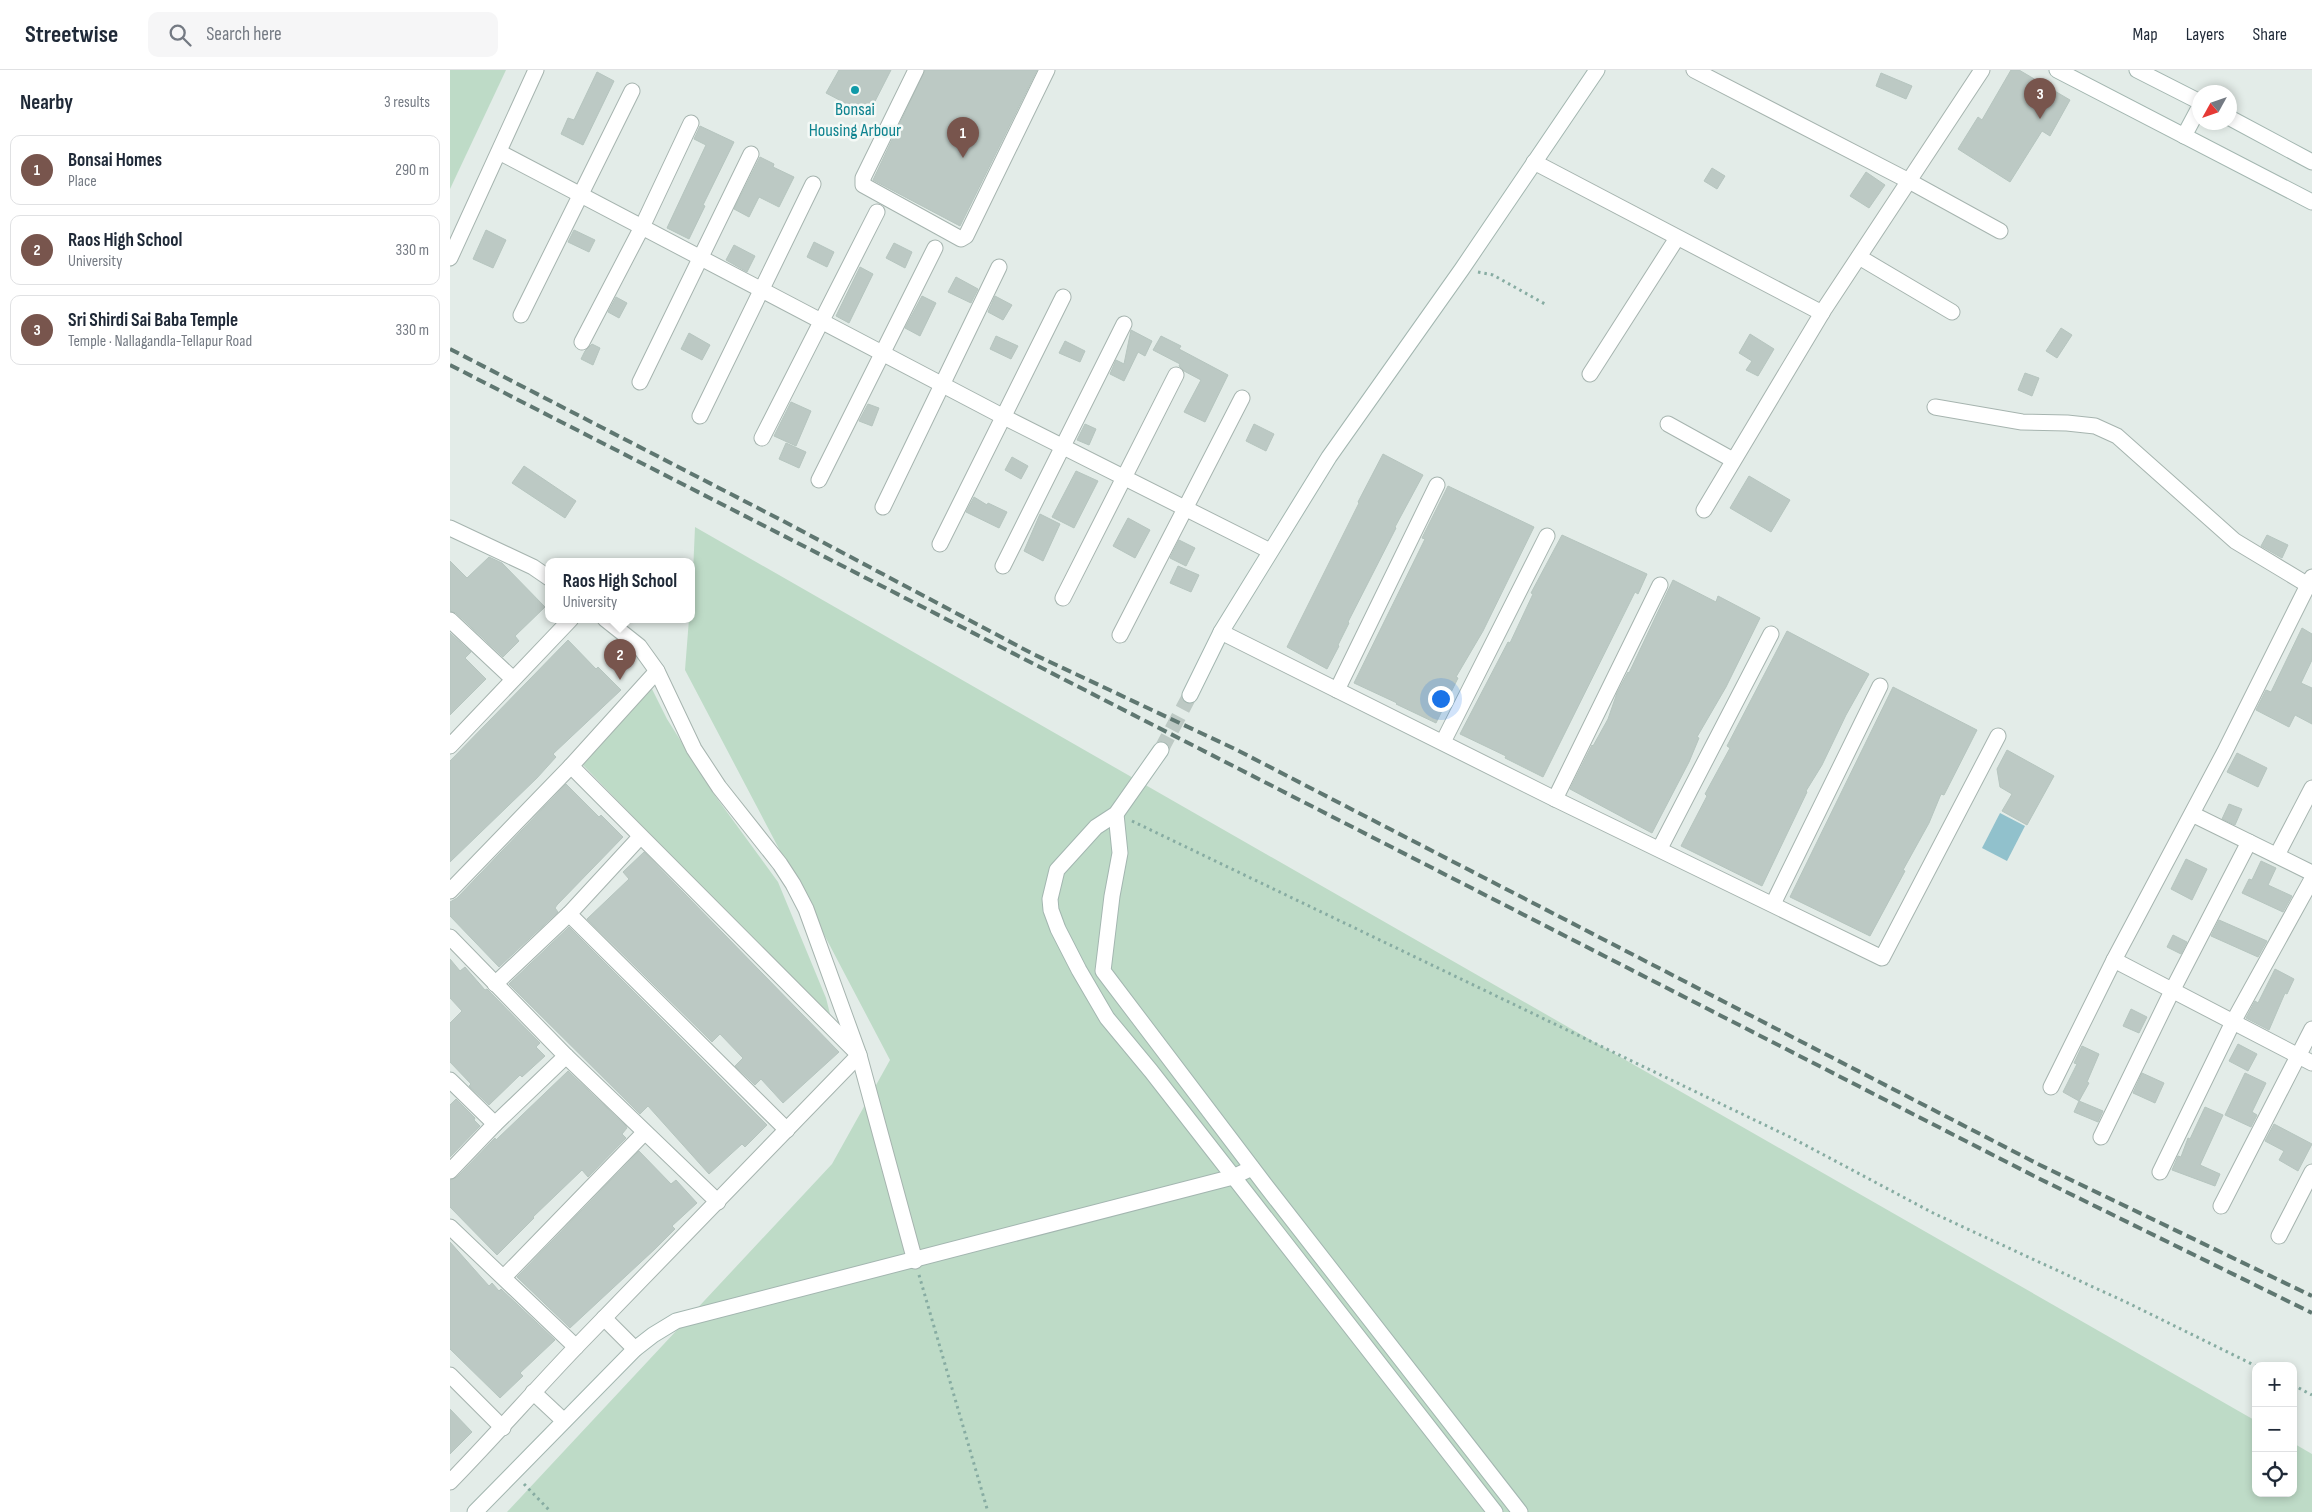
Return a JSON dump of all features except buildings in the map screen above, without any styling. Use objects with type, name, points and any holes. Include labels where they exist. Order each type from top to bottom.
[{"type":"street","points":[[450,258],[536,70]]},
{"type":"street","points":[[916,70],[863,178],[863,185],[961,239],[966,236],[1047,70]]},
{"type":"street","points":[[1190,695],[1221,632],[1330,457],[1462,269],[1597,70]]},
{"type":"street","points":[[1694,70],[2000,231]]},
{"type":"street","points":[[1704,510],[1822,313],[1982,70]]},
{"type":"street","points":[[2057,70],[2312,202]]},
{"type":"street","points":[[2137,70],[2192,100]]},
{"type":"street","points":[[521,315],[632,90]]},
{"type":"street","points":[[2184,136],[2192,120]]},
{"type":"street","points":[[582,342],[642,227],[692,122]]},
{"type":"street","points":[[2237,122],[2312,162]]},
{"type":"street","points":[[499,152],[1061,447],[1270,551]]},
{"type":"street","points":[[640,382],[751,154]]},
{"type":"street","points":[[1534,162],[1822,313]]},
{"type":"street","points":[[700,416],[813,184]]},
{"type":"street","points":[[762,438],[877,212]]},
{"type":"street","points":[[1590,374],[1678,238]]},
{"type":"street","points":[[819,480],[934,248]]},
{"type":"street","points":[[1859,257],[1952,312]]},
{"type":"street","points":[[883,507],[999,267]]},
{"type":"street","points":[[940,544],[1002,416],[1063,298]]},
{"type":"street","points":[[1003,566],[1124,324]]},
{"type":"street","points":[[1063,598],[1176,374]]},
{"type":"street","points":[[1120,635],[1242,398]]},
{"type":"street","points":[[1935,407],[2022,422],[2094,426],[2116,436],[2235,541],[2309,589],[2114,960],[2051,1087]]},
{"type":"street","points":[[1668,424],[1733,460]]},
{"type":"street","points":[[1338,690],[1437,485]]},
{"type":"street","points":[[450,528],[533,567],[545,575]]},
{"type":"street","points":[[1443,742],[1547,536]]},
{"type":"street","points":[[1555,798],[1660,585]]},
{"type":"street","points":[[450,620],[513,679]]},
{"type":"street","points":[[450,746],[567,623]]},
{"type":"street","points":[[611,623],[639,646],[658,671],[694,749],[719,787],[780,864],[806,909],[859,1055],[915,1261]]},
{"type":"street","points":[[1221,632],[1882,958],[1998,736]]},
{"type":"street","points":[[1660,848],[1771,634]]},
{"type":"street","points":[[450,891],[571,766],[658,671]]},
{"type":"street","points":[[1773,904],[1880,686]]},
{"type":"street","points":[[1161,750],[1116,814],[1096,827],[1074,849],[1057,870],[1052,888],[1051,910],[1078,970],[1107,1018],[1151,1071],[1495,1512]]},
{"type":"street","points":[[571,766],[859,1055]]},
{"type":"street","points":[[2277,856],[2312,788]]},
{"type":"street","points":[[1116,814],[1120,853],[1112,896],[1103,971],[1252,1168],[1520,1512]]},
{"type":"street","points":[[2192,814],[2312,873]]},
{"type":"street","points":[[495,984],[569,914],[640,837]]},
{"type":"street","points":[[2101,1136],[2172,991],[2249,842]]},
{"type":"street","points":[[2160,1172],[2233,1022],[2312,879]]},
{"type":"street","points":[[569,914],[787,1130]]},
{"type":"street","points":[[450,938],[644,1133],[718,1202]]},
{"type":"street","points":[[2114,960],[2312,1062]]},
{"type":"street","points":[[1078,970],[1103,971]]},
{"type":"street","points":[[2221,1206],[2312,1029]]},
{"type":"street","points":[[450,1482],[503,1428],[533,1392],[576,1347],[859,1055]]},
{"type":"street","points":[[450,1171],[495,1124],[566,1056]]},
{"type":"street","points":[[450,1080],[495,1124]]},
{"type":"street","points":[[504,1277],[644,1133]]},
{"type":"street","points":[[475,1512],[635,1349],[652,1334],[676,1321],[915,1261],[992,1238],[1233,1177],[1252,1168]]},
{"type":"street","points":[[2279,1236],[2312,1172]]},
{"type":"street","points":[[450,1227],[576,1347]]},
{"type":"street","points":[[604,1318],[635,1349]]},
{"type":"street","points":[[450,1375],[503,1428]]},
{"type":"street","points":[[533,1392],[564,1421]]},
{"type":"path","points":[[1462,269],[1493,275],[1545,304]]},
{"type":"path","points":[[1116,814],[1792,1138],[1935,1214],[2130,1304],[2252,1364]]},
{"type":"path","points":[[915,1261],[988,1512]]},
{"type":"path","points":[[2297,1387],[2312,1394]]},
{"type":"path","points":[[514,1474],[552,1512]]},
{"type":"green space","points":[[450,70],[506,70],[450,189]]},
{"type":"green space","points":[[695,527],[2252,1419],[2252,1497],[2297,1497],[2297,1445],[2312,1454],[2312,1512],[507,1512],[832,1164],[890,1060],[685,670],[689,623],[695,623]]},
{"type":"green space","points":[[651,687],[667,719],[716,797],[778,882],[826,998],[832,1022],[581,763]]},
{"type":"water","points":[[2000,813],[2025,826],[2007,861],[1982,848]]},
{"type":"tunnel","points":[[1161,750],[1190,695]]},
{"type":"railway","points":[[450,349],[783,521],[1033,654],[1237,750],[2040,1165],[2312,1296]]},
{"type":"railway","points":[[450,365],[2036,1177],[2312,1313]]},
{"type":"place","name":"Bonsai Housing Arbour","points":[[855,90]]},
{"type":"place","name":"Sri Shirdi Sai Baba Temple","points":[[2040,119]]},
{"type":"place","name":"Bonsai Homes","points":[[963,158]]},
{"type":"place","name":"Raos High School","points":[[620,680]]}]
